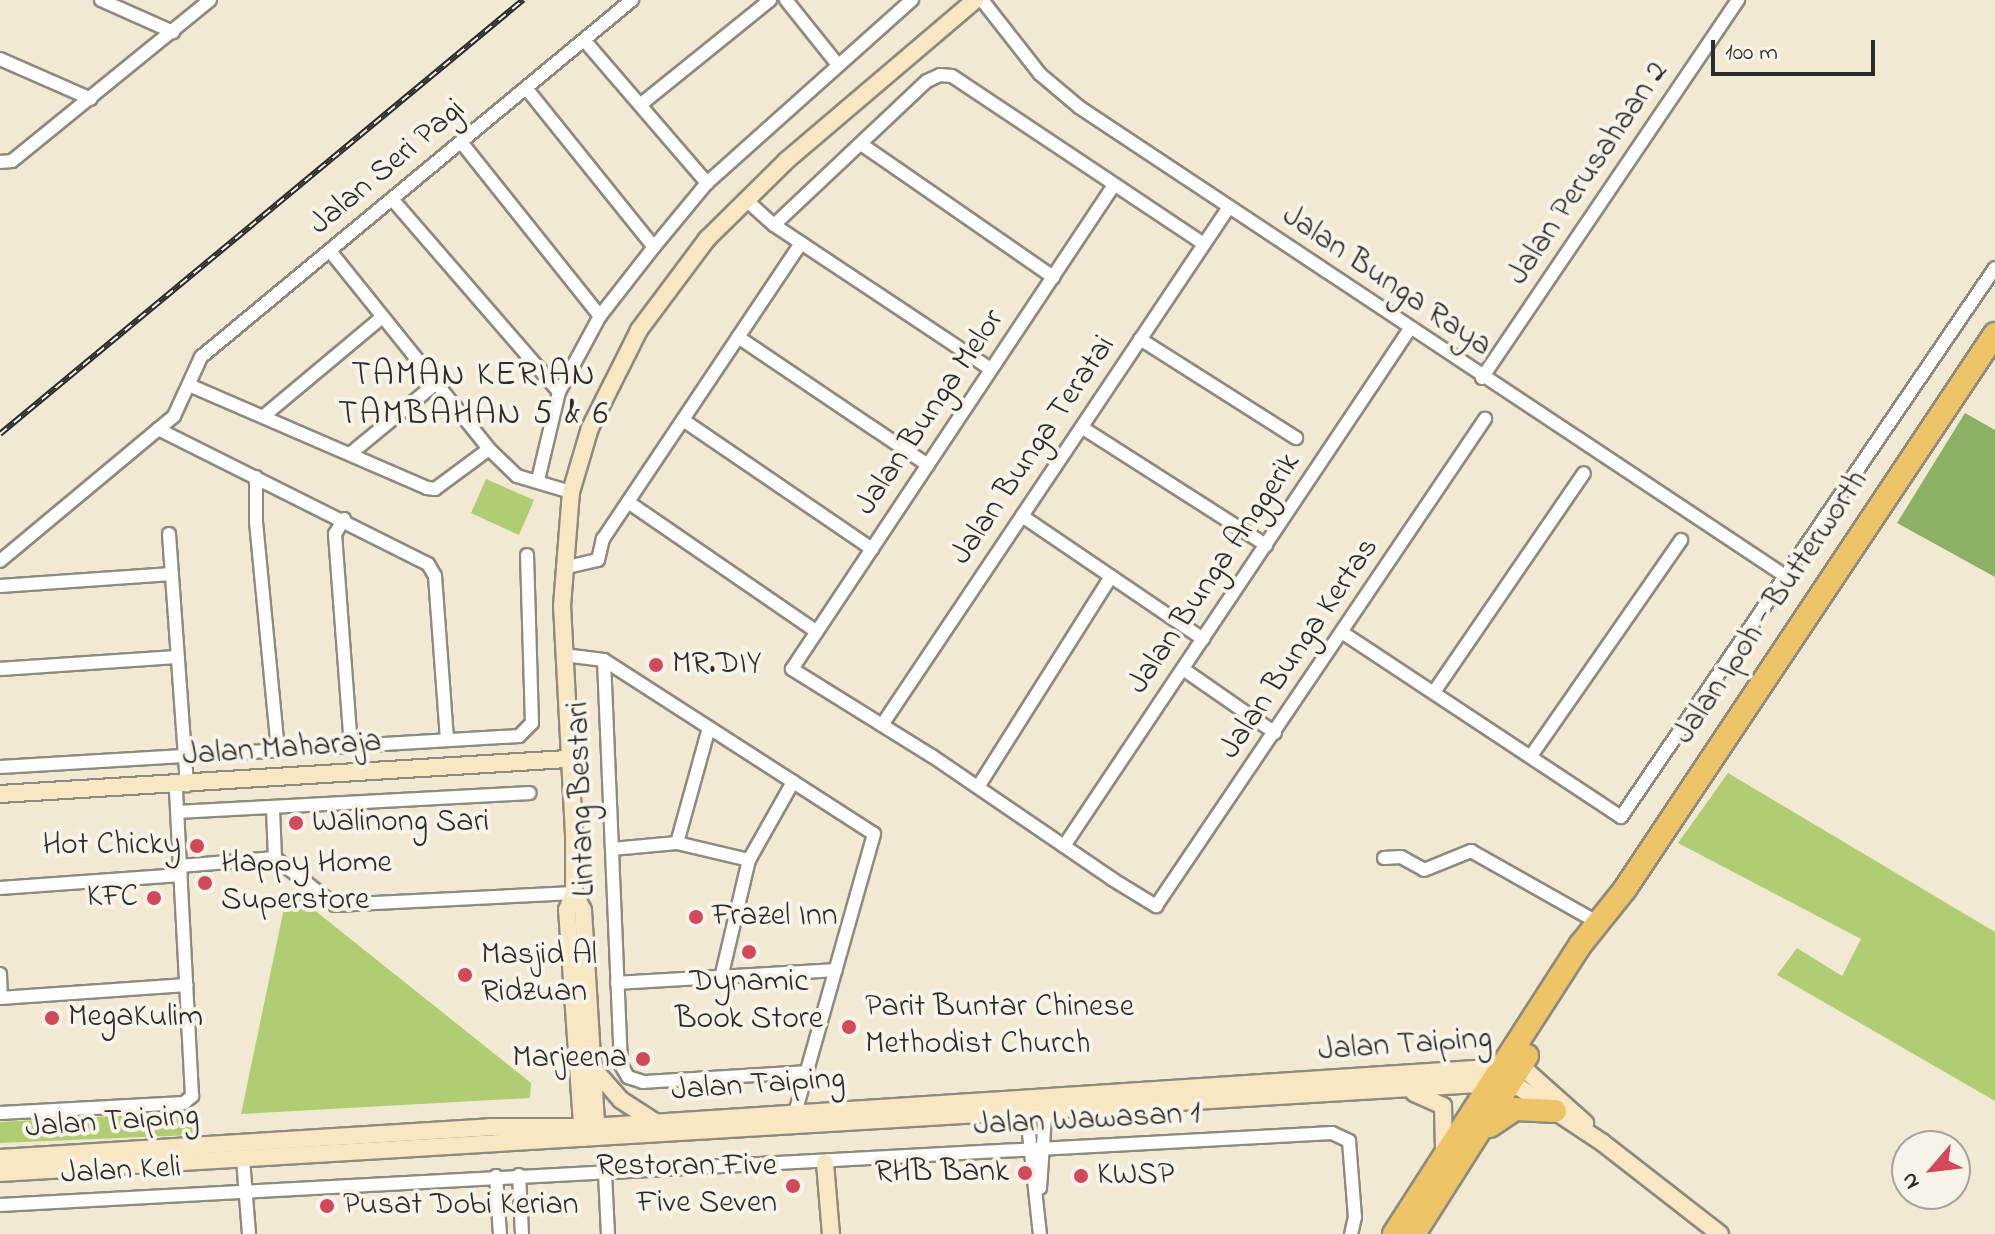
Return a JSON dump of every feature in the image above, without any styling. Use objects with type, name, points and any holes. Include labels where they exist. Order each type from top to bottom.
[{"type":"highway","name":"Jalan Ipoh - Butterworth","points":[[1394,1234],[1443,1155],[1507,1075],[1591,951],[1601,921],[1991,348]]},
{"type":"highway","name":"Jalan Ipoh - Butterworth","points":[[1414,1234],[1481,1132],[1507,1075]]},
{"type":"highway","points":[[1481,1132],[1515,1109],[1555,1111]]},
{"type":"main road","points":[[590,1133],[567,910],[574,893],[563,568],[571,492],[590,428],[639,330],[666,289],[745,199],[975,0]]},
{"type":"main road","name":"Jalan Maharaja","points":[[0,794],[568,759]]},
{"type":"main road","points":[[574,893],[583,910],[592,1067],[590,1133]]},
{"type":"main road","points":[[592,1067],[621,1100],[655,1122]]},
{"type":"main road","points":[[1507,1075],[1603,1143]]},
{"type":"main road","points":[[1507,1075],[1603,1143],[1720,1234]]},
{"type":"main road","name":"Jalan Taiping","points":[[0,1173],[1026,1105],[1400,1089],[1507,1075]]},
{"type":"main road","name":"Jalan Taiping","points":[[1046,1104],[1507,1075]]},
{"type":"main road","points":[[1400,1089],[1443,1106],[1447,1130],[1443,1155]]},
{"type":"main road","name":"Jalan Taiping","points":[[0,1158],[490,1127],[590,1133],[655,1122],[796,1110],[1026,1105]]},
{"type":"main road","points":[[825,1163],[831,1234]]},
{"type":"street","points":[[101,0],[173,32]]},
{"type":"street","points":[[0,162],[12,161],[210,0]]},
{"type":"street","name":"Jalan Seri Pagi","points":[[0,561],[174,416],[201,357],[632,0]]},
{"type":"street","points":[[640,105],[770,0]]},
{"type":"street","points":[[786,0],[838,65]]},
{"type":"street","points":[[538,480],[559,392],[600,316],[707,183],[838,65],[897,5],[912,0]]},
{"type":"street","name":"Jalan Bunga Raya","points":[[982,0],[1040,74],[1079,107],[1409,330],[1787,577]]},
{"type":"street","name":"Jalan Perusahaan 2","points":[[1482,378],[1738,0]]},
{"type":"street","points":[[584,40],[707,183]]},
{"type":"street","points":[[0,59],[91,99]]},
{"type":"street","points":[[774,225],[927,81],[952,76],[1204,244]]},
{"type":"street","points":[[526,88],[654,247]]},
{"type":"street","points":[[461,142],[600,316]]},
{"type":"street","points":[[861,144],[1053,277]]},
{"type":"street","name":"Jalan Bunga Melor","points":[[882,725],[792,669],[1114,185]]},
{"type":"street","points":[[392,199],[559,392]]},
{"type":"street","points":[[745,199],[774,225],[991,369]]},
{"type":"street","name":"Jalan Bunga Teratai","points":[[882,725],[1229,207]]},
{"type":"street","points":[[563,568],[598,560],[603,539],[801,243]]},
{"type":"street","points":[[330,251],[380,319],[489,449],[517,476],[571,492]]},
{"type":"street","points":[[1343,633],[1621,817],[1995,268]]},
{"type":"street","points":[[265,415],[380,319]]},
{"type":"street","name":"Jalan Bunga Anggerik","points":[[1064,846],[1409,330]]},
{"type":"street","points":[[738,337],[928,465]]},
{"type":"street","points":[[1140,339],[1296,438]]},
{"type":"street","points":[[350,454],[435,384]]},
{"type":"street","points":[[189,385],[435,489],[489,449]]},
{"type":"street","name":"Jalan Bunga Kertas","points":[[1064,846],[1156,906],[1485,419]]},
{"type":"street","points":[[683,420],[872,549]]},
{"type":"street","points":[[158,429],[344,519],[432,569],[447,740]]},
{"type":"street","points":[[1086,430],[1266,545]]},
{"type":"street","points":[[1434,692],[1584,473]]},
{"type":"street","points":[[256,477],[256,522],[278,750]]},
{"type":"street","points":[[628,502],[817,632]]},
{"type":"street","points":[[1022,516],[1203,639]]},
{"type":"street","points":[[344,519],[335,534],[351,746]]},
{"type":"street","points":[[0,1113],[189,1100],[178,812],[185,756],[169,534]]},
{"type":"street","points":[[1531,756],[1681,540]]},
{"type":"street","points":[[0,767],[519,736],[529,730],[527,555]]},
{"type":"street","points":[[0,586],[172,574]]},
{"type":"street","points":[[978,787],[1111,577]]},
{"type":"street","points":[[564,655],[604,660],[874,834],[796,1110]]},
{"type":"street","points":[[0,669],[178,657]]},
{"type":"street","name":"Lintang Bestari","points":[[604,660],[621,1065],[628,1077],[643,1082],[807,1072]]},
{"type":"street","points":[[1183,669],[1275,733]]},
{"type":"street","points":[[882,725],[1064,846]]},
{"type":"street","points":[[677,843],[709,728]]},
{"type":"street","points":[[721,978],[749,860],[793,782]]},
{"type":"street","points":[[178,812],[529,793]]},
{"type":"street","points":[[273,809],[275,858]]},
{"type":"street","points":[[612,849],[677,843],[749,860]]},
{"type":"street","points":[[1384,858],[1401,857],[1424,870],[1471,851],[1601,921]]},
{"type":"street","points":[[0,888],[275,858],[335,905],[574,893]]},
{"type":"street","points":[[617,983],[836,970]]},
{"type":"street","points":[[0,974],[1,998],[187,985]]},
{"type":"street","points":[[1038,1201],[1045,1150],[1046,1104]]},
{"type":"street","points":[[1026,1105],[1040,1234]]},
{"type":"street","name":"Jalan Wawasan 1","points":[[519,1175],[825,1163],[1332,1133],[1349,1141],[1355,1217],[1351,1234]]},
{"type":"street","points":[[243,1159],[249,1234]]},
{"type":"street","points":[[605,1173],[608,1234]]},
{"type":"street","points":[[519,1175],[522,1234]]},
{"type":"street","name":"Jalan Keli","points":[[0,1205],[519,1175]]},
{"type":"street","points":[[496,1176],[500,1234]]},
{"type":"green space","points":[[1965,413],[1995,430],[1995,577],[1897,523]]},
{"type":"green space","points":[[486,479],[534,500],[519,535],[471,513]]},
{"type":"green space","points":[[1728,773],[1995,932],[1995,1101],[1777,975],[1797,948],[1842,976],[1861,939],[1678,843]]},
{"type":"green space","points":[[288,889],[531,1083],[530,1098],[241,1114]]},
{"type":"green space","points":[[193,1112],[193,1135],[0,1143],[0,1122]]},
{"type":"railway","points":[[0,434],[523,0]]},
{"type":"place","name":"MR.DIY","points":[[656,665]]},
{"type":"place","name":"Walinong Sari","points":[[296,823]]},
{"type":"place","name":"Hot Chicky","points":[[197,846]]},
{"type":"place","name":"Happy Home Superstore","points":[[205,883]]},
{"type":"place","name":"KFC","points":[[154,898]]},
{"type":"place","name":"Frazel Inn","points":[[696,917]]},
{"type":"place","name":"Dynamic Book Store","points":[[749,952]]},
{"type":"place","name":"Masjid Al Ridzuan","points":[[465,975]]},
{"type":"place","name":"MegaKulim","points":[[52,1018]]},
{"type":"place","name":"Parit Buntar Chinese Methodist Church","points":[[849,1027]]},
{"type":"place","name":"Marjeena","points":[[643,1059]]},
{"type":"place","name":"RHB Bank","points":[[1025,1173]]},
{"type":"place","name":"KWSP","points":[[1081,1176]]},
{"type":"place","name":"Restoran Five Five Seven","points":[[793,1186]]},
{"type":"place","name":"Pusat Dobi Kerian","points":[[327,1206]]},
{"type":"district","name":"TAMAN KERIAN TAMBAHAN 5 & 6","points":[[474,396]]}]
